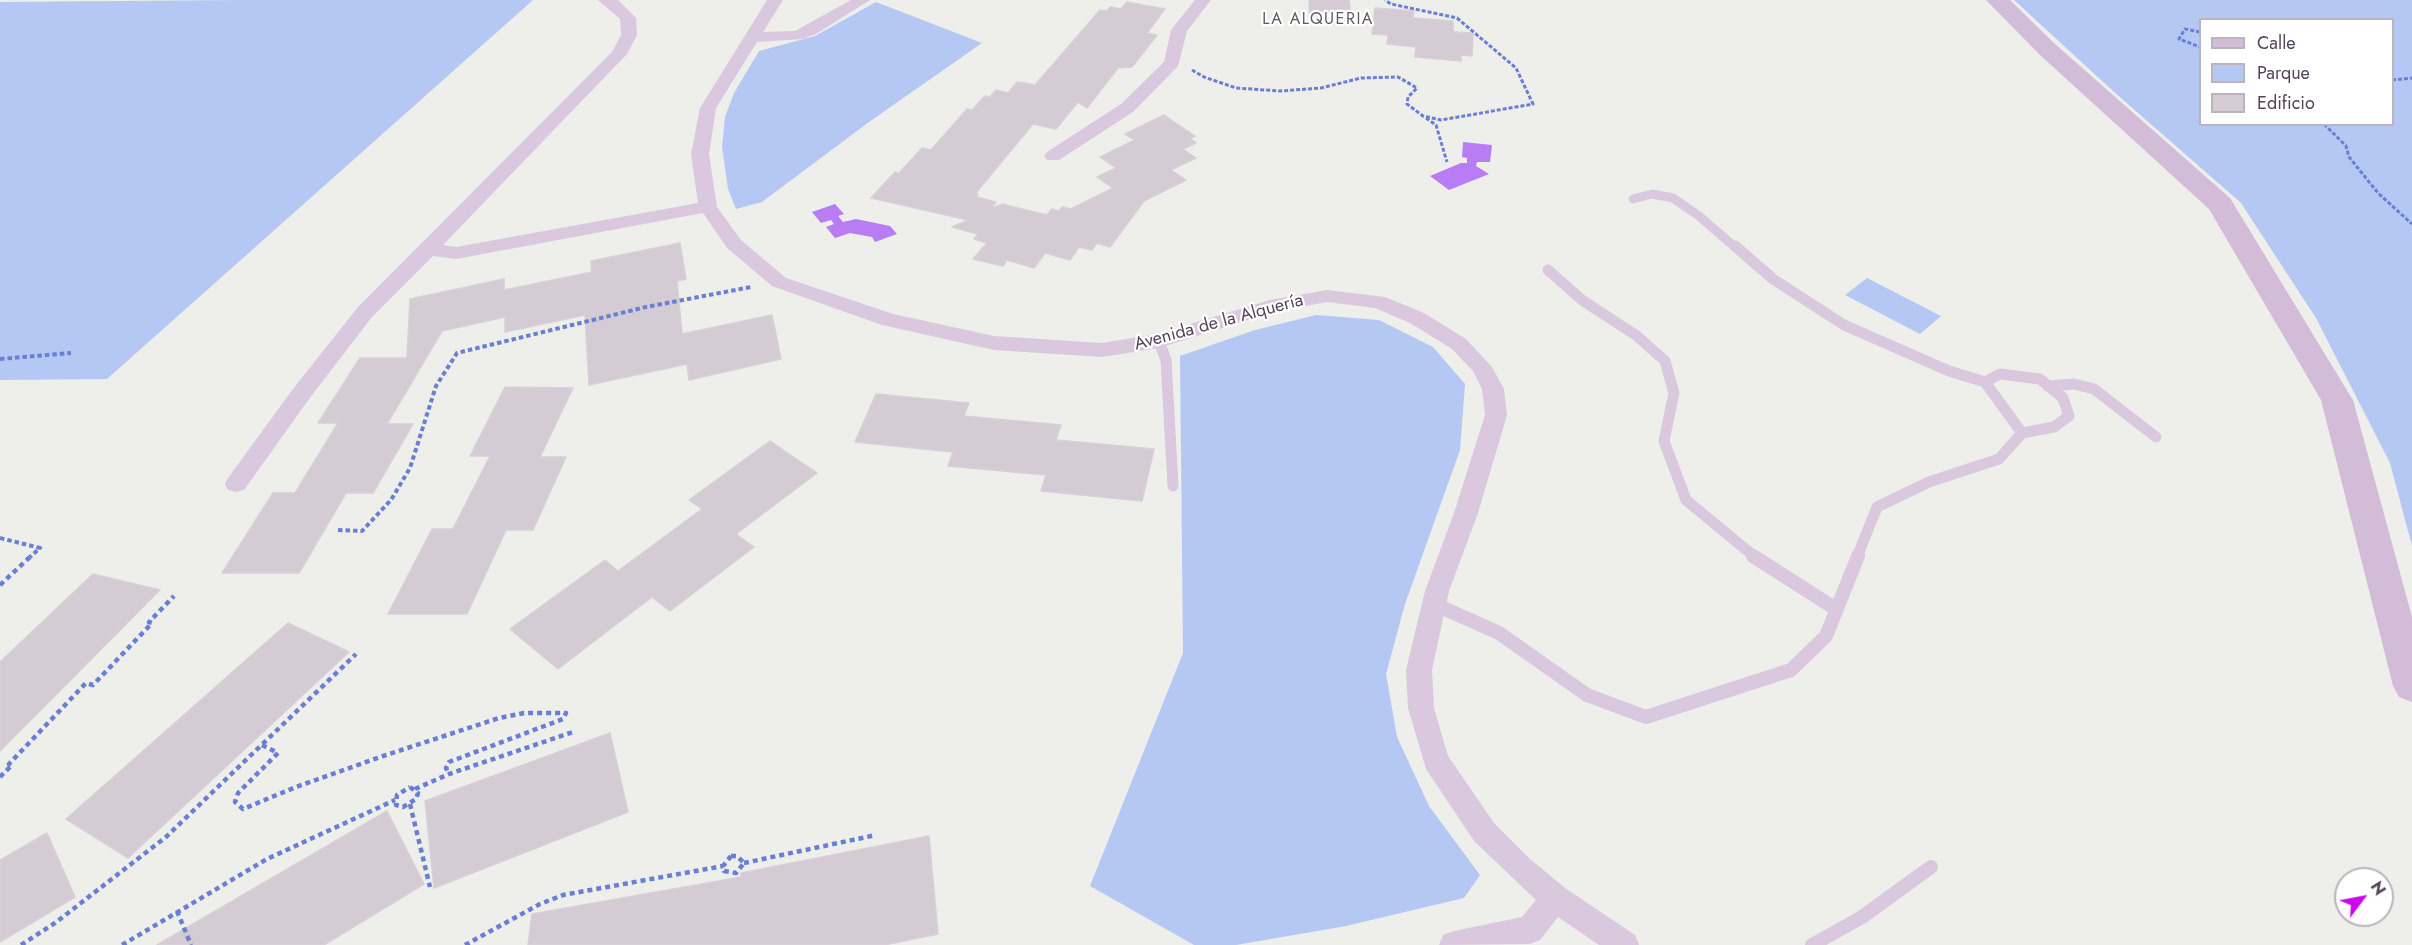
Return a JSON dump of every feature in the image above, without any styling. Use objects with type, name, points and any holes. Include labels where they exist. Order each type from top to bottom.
[{"type":"main road","points":[[1997,0],[2047,49],[2220,204],[2337,400],[2412,686]]},
{"type":"street","points":[[236,484],[301,394],[365,312],[619,54],[629,35],[628,18],[616,4],[606,0]]},
{"type":"street","name":"Avenida de la Alquería","points":[[775,0],[708,108],[700,154],[708,207],[734,244],[779,282],[890,320],[994,343],[1102,350],[1160,341],[1270,306],[1327,296],[1378,303],[1417,318],[1459,344],[1482,367],[1493,389],[1496,415],[1434,604],[1419,670],[1421,708],[1436,761],[1484,832],[1520,868],[1555,898],[1624,945]]},
{"type":"street","points":[[752,37],[796,36],[810,31],[862,0]]},
{"type":"street","points":[[1053,156],[1127,108],[1172,63],[1179,30],[1203,0]]},
{"type":"street","points":[[429,249],[456,253],[708,207]]},
{"type":"street","points":[[1454,945],[1530,930],[1555,898]]},
{"type":"lane","points":[[1633,199],[1652,194],[1673,198],[1699,216],[1773,279],[1844,325],[1949,370],[1985,382],[2022,433]]},
{"type":"lane","points":[[1548,270],[1582,300],[1637,336],[1665,361],[1674,393],[1664,441],[1686,500],[1748,553],[1836,609]]},
{"type":"lane","points":[[1160,341],[1166,360],[1173,486]]},
{"type":"lane","points":[[1434,604],[1499,633],[1587,695],[1646,717],[1791,670],[1826,636],[1877,507],[1929,482],[1999,459],[2022,433],[2054,427],[2069,416],[2062,399],[2040,379],[2000,374],[1985,382]]},
{"type":"lane","points":[[2048,386],[2074,384],[2094,389],[2156,437]]},
{"type":"lane","points":[[1812,945],[1862,917],[1931,867]]},
{"type":"path","points":[[1385,0],[1391,4],[1457,18],[1516,68],[1533,104],[1442,120],[1423,116]]},
{"type":"path","points":[[2199,32],[2185,29],[2179,39],[2199,47]]},
{"type":"path","points":[[1172,63],[1184,64],[1204,77],[1236,88],[1258,90],[1321,88],[1361,78],[1398,76],[1417,88],[1408,97],[1407,104],[1436,125],[1447,162]]},
{"type":"path","points":[[2394,80],[2412,78]]},
{"type":"path","points":[[2326,126],[2346,146],[2349,157],[2378,193],[2412,224]]},
{"type":"path","points":[[338,530],[362,531],[391,500],[410,468],[436,386],[457,353],[646,307],[779,282]]},
{"type":"path","points":[[0,359],[71,353]]},
{"type":"path","points":[[0,538],[40,548],[0,585]]},
{"type":"path","points":[[0,777],[12,765],[9,764],[86,683],[93,685],[138,639],[152,623],[149,622],[174,596]]},
{"type":"path","points":[[21,945],[55,923],[166,837],[356,654]]},
{"type":"path","points":[[262,746],[278,753],[238,792],[235,802],[243,809],[296,787],[383,756],[499,718],[524,713],[566,713],[562,719],[449,762],[446,768],[449,774]]},
{"type":"path","points":[[122,945],[267,859],[382,804],[395,800],[403,790],[410,787],[415,789],[449,774],[573,732]]},
{"type":"path","points":[[395,800],[396,805],[402,807],[410,804],[416,799],[418,793],[415,789]]},
{"type":"path","points":[[410,804],[430,887]]},
{"type":"path","points":[[723,866],[724,871],[736,873],[744,863],[876,835]]},
{"type":"path","points":[[465,945],[540,904],[563,895],[585,889],[723,866],[731,856],[742,858],[744,863]]},
{"type":"path","points":[[177,911],[191,945]]},
{"type":"green space","points":[[533,0],[107,379],[0,380],[0,2]]},
{"type":"green space","points":[[2014,0],[2412,0],[2412,546],[2390,463],[2316,318],[2241,203],[2113,91]]},
{"type":"green space","points":[[876,2],[982,43],[869,122],[762,202],[736,209],[728,189],[722,147],[725,117],[734,93],[759,51],[815,36]]},
{"type":"green space","points":[[1867,278],[1941,316],[1920,334],[1845,295]]},
{"type":"green space","points":[[1316,315],[1379,320],[1433,347],[1465,384],[1460,450],[1405,604],[1386,674],[1397,737],[1429,806],[1480,875],[1464,898],[1346,926],[1236,945],[1194,945],[1090,886],[1183,653],[1180,356],[1255,330]]},
{"type":"shaded area","points":[[1463,142],[1492,145],[1490,162],[1477,162],[1476,166],[1489,174],[1449,190],[1430,176],[1461,163],[1467,163],[1467,158],[1462,157]]},
{"type":"shaded area","points":[[835,204],[844,214],[838,216],[843,222],[856,219],[890,226],[897,234],[875,242],[872,237],[850,233],[835,238],[826,227],[834,224],[831,220],[821,223],[812,212]]},
{"type":"building","points":[[1309,0],[1349,0],[1352,25],[1310,24]]},
{"type":"building","points":[[1127,2],[1165,9],[1147,33],[1157,35],[1132,67],[1118,68],[1087,108],[1078,102],[1056,129],[1033,124],[975,194],[978,194],[976,197],[996,202],[991,209],[1002,204],[1047,215],[1052,209],[1059,211],[1062,207],[1071,209],[1113,188],[1097,177],[1116,168],[1100,157],[1135,140],[1125,134],[1164,115],[1195,136],[1190,138],[1196,143],[1183,149],[1196,158],[1171,170],[1186,180],[1144,201],[1110,247],[1097,243],[1092,250],[1079,247],[1070,260],[1045,253],[1034,268],[1007,260],[1003,266],[973,259],[987,243],[974,239],[978,234],[952,227],[968,220],[871,198],[922,148],[931,150],[967,109],[972,110],[985,96],[990,97],[996,90],[1008,93],[1017,82],[1035,85],[1100,10],[1107,11],[1110,7],[1121,9]]},
{"type":"building","points":[[1375,8],[1414,11],[1413,18],[1453,21],[1453,32],[1473,33],[1472,56],[1461,55],[1461,61],[1415,57],[1416,47],[1387,44],[1388,35],[1372,34]]},
{"type":"building","points":[[680,243],[686,279],[677,281],[682,334],[772,315],[781,359],[689,380],[687,364],[589,385],[585,315],[505,332],[505,317],[442,331],[387,424],[413,424],[373,493],[346,493],[299,573],[222,573],[273,493],[295,493],[338,423],[318,423],[360,358],[407,358],[410,299],[504,279],[504,290],[592,272],[591,261]]},
{"type":"building","points":[[505,387],[573,388],[540,457],[566,457],[533,530],[506,530],[467,614],[388,614],[432,529],[453,529],[490,456],[470,456]]},
{"type":"building","points":[[876,394],[969,403],[964,416],[1061,425],[1056,440],[1154,449],[1142,501],[1041,491],[1046,475],[948,466],[953,452],[855,442]]},
{"type":"building","points":[[770,441],[817,473],[736,534],[754,547],[670,611],[652,597],[558,669],[510,629],[605,560],[618,571],[702,509],[689,500]]},
{"type":"building","points":[[93,574],[160,590],[0,751],[0,662]]},
{"type":"building","points":[[288,623],[349,652],[128,858],[66,819]]},
{"type":"building","points":[[610,733],[628,812],[434,888],[425,801]]},
{"type":"building","points":[[387,811],[424,884],[324,945],[157,945]]},
{"type":"building","points":[[47,833],[75,897],[0,942],[0,860]]},
{"type":"building","points":[[929,836],[938,934],[884,945],[528,945],[532,914],[741,877],[741,873]]},
{"type":"district","name":"LA ALQUERIA","points":[[1318,20]]}]
